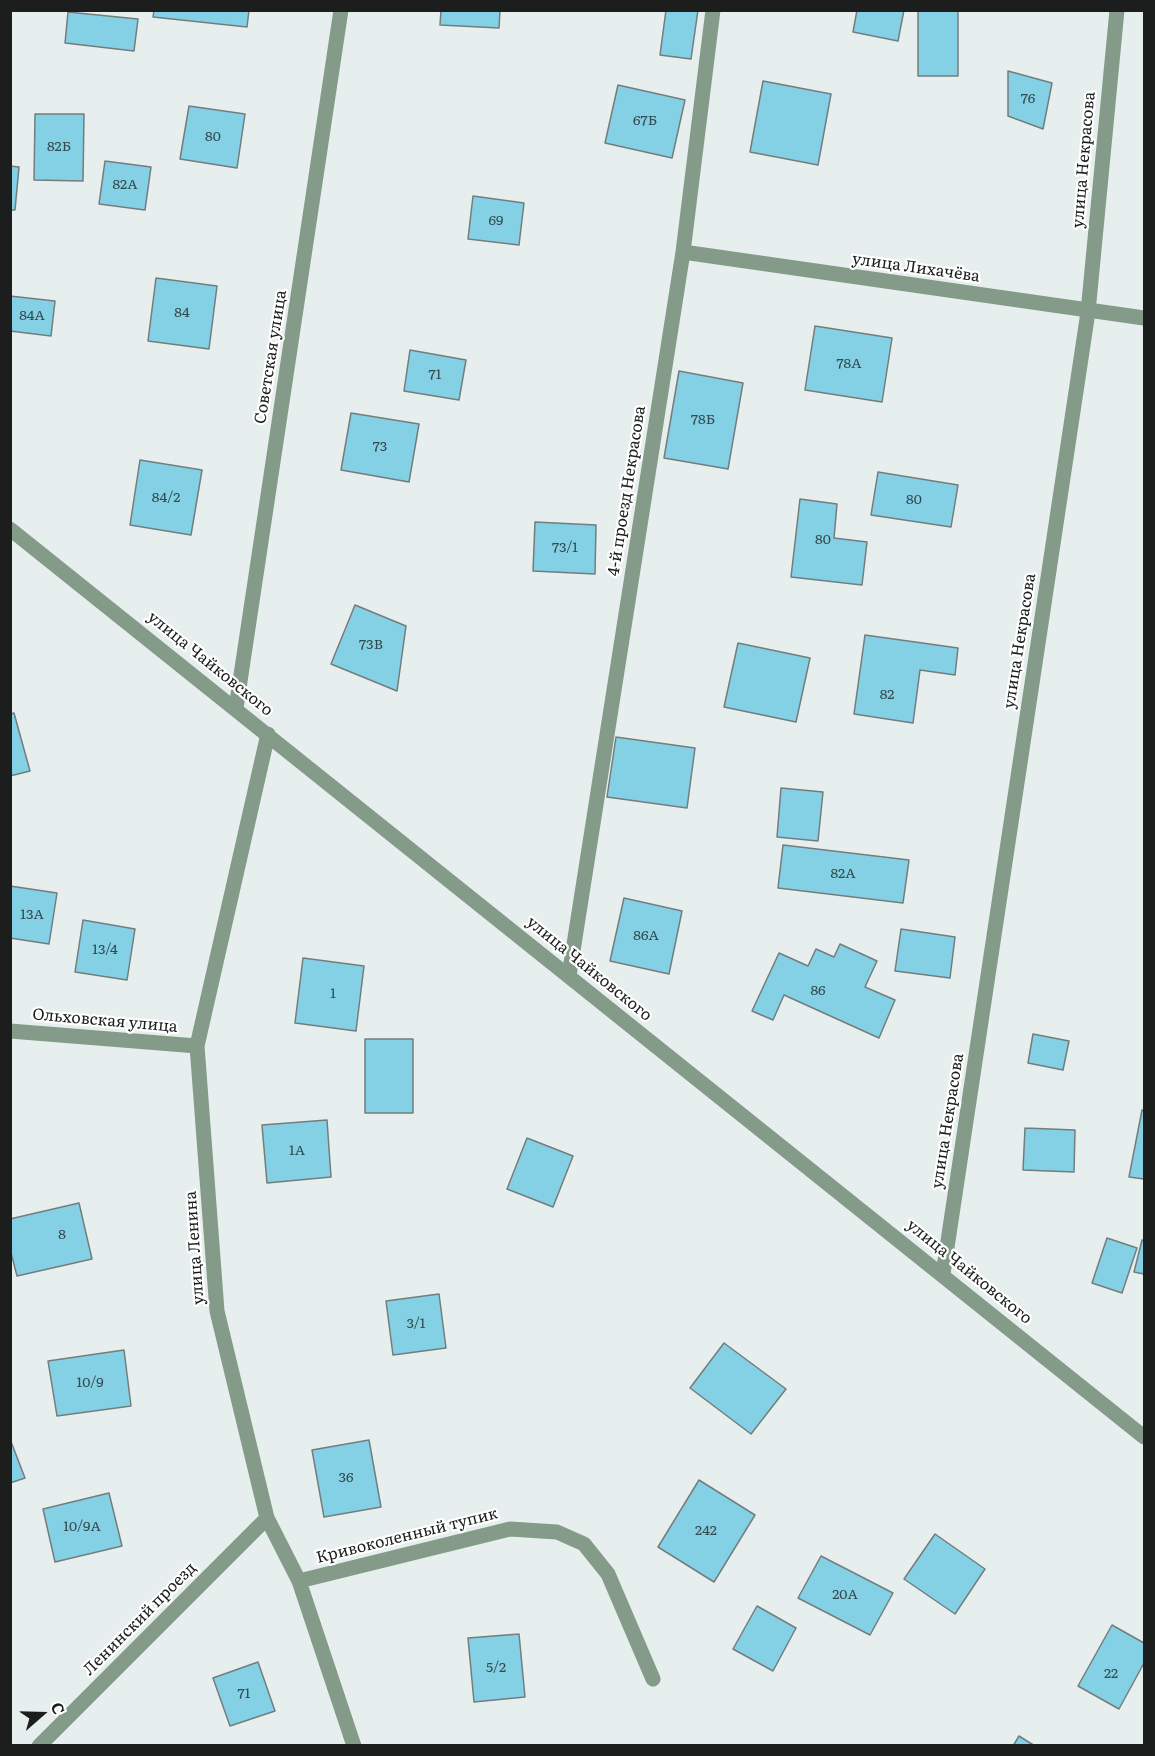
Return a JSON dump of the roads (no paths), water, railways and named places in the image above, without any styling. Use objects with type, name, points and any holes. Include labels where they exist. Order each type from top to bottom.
[{"type":"street","name":"Советская улица","points":[[236,708],[340,10]]},
{"type":"street","name":"4-й проезд Некрасова","points":[[569,976],[683,252],[713,10]]},
{"type":"street","name":"улица Некрасова","points":[[943,1274],[1088,312],[1117,10]]},
{"type":"street","name":"улица Лихачёва","points":[[683,252],[1088,312],[1144,318]]},
{"type":"street","name":"улица Чайковского","points":[[10,529],[1144,1437]]},
{"type":"street","name":"улица Ленина","points":[[268,734],[197,1046],[217,1311],[267,1518],[299,1581],[354,1746]]},
{"type":"street","name":"Ольховская улица","points":[[10,1031],[197,1046]]},
{"type":"street","name":"Ленинский проезд","points":[[39,1746],[267,1518]]},
{"type":"street","name":"Кривоколенный тупик","points":[[299,1581],[510,1529],[557,1532],[584,1544],[608,1574],[653,1679]]}]
